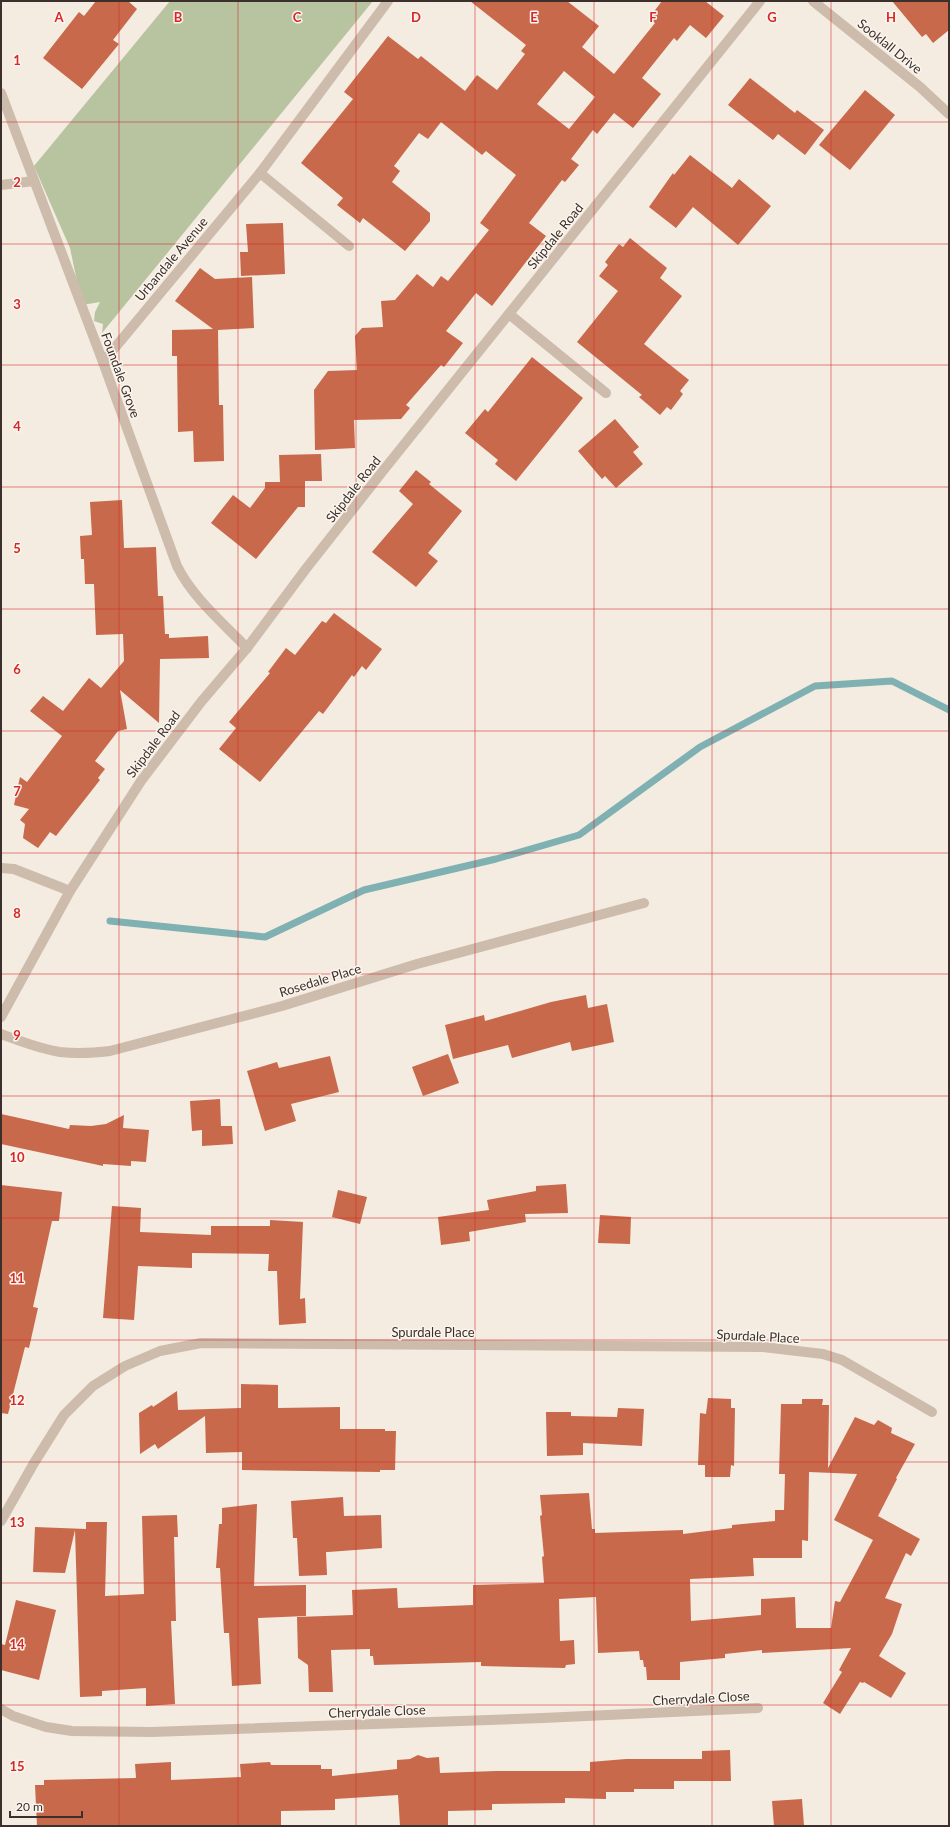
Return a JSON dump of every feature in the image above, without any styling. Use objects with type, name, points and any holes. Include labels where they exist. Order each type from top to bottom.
[{"type":"street","name":"Urbandale Avenue","points":[[103,362],[260,173],[388,1]]},
{"type":"street","name":"Skipdale Road","points":[[1,1017],[70,891],[141,781],[201,702],[247,648],[305,570],[760,1]]},
{"type":"street","name":"Sooklall Drive","points":[[813,1],[920,87],[949,114]]},
{"type":"street","name":"Foundale Grove","points":[[1,93],[184,580],[247,648]]},
{"type":"street","points":[[260,173],[349,246]]},
{"type":"street","points":[[1,185],[34,180]]},
{"type":"street","points":[[509,314],[606,393]]},
{"type":"street","points":[[1,868],[14,869],[70,891]]},
{"type":"street","name":"Rosedale Place","points":[[1,1034],[29,1044],[60,1052],[85,1053],[110,1051],[282,1006],[417,964],[486,947],[644,903]]},
{"type":"street","name":"Spurdale Place","points":[[1,1521],[34,1463],[64,1415],[93,1386],[125,1366],[160,1351],[201,1343],[763,1347],[823,1354],[842,1360],[932,1412]]},
{"type":"street","name":"Cherrydale Close","points":[[1,1709],[33,1723],[72,1731],[152,1732],[550,1718],[758,1708]]},
{"type":"green space","points":[[170,1],[373,1],[102,333],[103,324],[94,321],[95,312],[100,302],[82,305],[70,248],[34,166]]},
{"type":"building","points":[[96,1],[128,1],[137,9],[113,40],[119,44],[82,89],[43,58],[79,12],[84,16]]},
{"type":"building","points":[[470,1],[567,1],[599,26],[582,47],[614,74],[655,23],[649,18],[662,1],[705,1],[724,16],[706,38],[690,25],[677,41],[674,38],[642,78],[661,94],[633,128],[614,113],[597,134],[593,130],[571,159],[579,165],[565,182],[562,180],[529,223],[546,236],[492,306],[476,293],[446,331],[463,343],[444,367],[441,365],[406,405],[410,408],[401,419],[354,420],[355,448],[315,450],[314,390],[328,371],[357,370],[355,336],[362,328],[383,327],[381,301],[395,300],[417,274],[433,287],[441,276],[448,281],[489,230],[480,223],[516,175],[486,151],[482,155],[441,122],[428,139],[419,133],[394,166],[400,171],[392,182],[430,213],[430,221],[405,251],[363,218],[360,223],[337,205],[343,198],[301,163],[353,99],[344,92],[388,36],[418,59],[421,56],[465,91],[477,75],[497,90],[525,54],[521,51],[526,45]],"holes":[[[564,71],[595,97],[569,129],[537,104]]]},
{"type":"building","points":[[892,1],[949,1],[949,30],[933,43],[926,34],[922,37]]},
{"type":"building","points":[[750,78],[795,113],[797,110],[824,130],[805,155],[778,134],[773,140],[728,105]]},
{"type":"building","points":[[865,90],[895,115],[850,170],[819,145]]},
{"type":"building","points":[[690,155],[732,188],[739,179],[771,206],[738,245],[693,207],[676,228],[649,207],[673,173],[674,175]]},
{"type":"building","points":[[283,223],[285,274],[241,276],[240,252],[248,252],[246,224]]},
{"type":"building","points":[[630,238],[667,268],[660,278],[682,296],[644,344],[689,380],[680,391],[683,394],[671,410],[667,407],[660,415],[639,397],[642,395],[577,342],[618,291],[599,276],[608,265],[605,262],[619,244],[623,247]]},
{"type":"building","points":[[200,268],[215,279],[252,277],[254,328],[218,330],[219,405],[223,405],[224,461],[194,462],[193,431],[178,432],[177,356],[172,356],[172,330],[213,329],[175,301]]},
{"type":"building","points":[[532,357],[583,398],[516,481],[495,464],[498,460],[465,433],[485,409],[488,412]]},
{"type":"building","points":[[615,419],[639,447],[633,452],[643,464],[616,488],[605,476],[602,479],[578,451]]},
{"type":"building","points":[[321,454],[322,481],[305,481],[305,507],[298,507],[256,559],[211,523],[233,495],[250,508],[265,488],[265,482],[280,482],[279,455]]},
{"type":"building","points":[[416,470],[431,482],[429,484],[462,511],[428,553],[438,561],[416,587],[372,552],[413,504],[399,491]]},
{"type":"building","points":[[122,500],[124,548],[156,547],[158,596],[163,596],[165,634],[169,634],[169,638],[208,636],[209,658],[160,659],[159,723],[120,690],[127,729],[118,731],[95,761],[105,769],[98,778],[100,780],[56,836],[50,832],[38,848],[23,838],[25,824],[20,820],[29,809],[14,805],[20,777],[27,782],[62,736],[30,711],[43,696],[63,711],[89,678],[101,688],[124,661],[123,634],[96,635],[94,584],[85,584],[84,559],[81,559],[80,536],[92,535],[90,502]]},
{"type":"building","points":[[334,613],[382,649],[366,670],[362,666],[354,677],[352,675],[323,714],[319,711],[260,782],[219,749],[236,728],[229,722],[270,673],[268,672],[286,648],[295,655],[322,621],[326,623]]},
{"type":"building","points":[[586,995],[588,1008],[607,1004],[614,1042],[572,1051],[570,1042],[512,1058],[508,1045],[453,1059],[445,1025],[484,1015],[485,1021],[551,1002]]},
{"type":"building","points":[[448,1054],[459,1083],[423,1096],[412,1067]]},
{"type":"building","points":[[330,1056],[339,1092],[291,1104],[296,1121],[265,1131],[247,1071],[277,1062],[279,1068]]},
{"type":"building","points":[[220,1099],[221,1126],[232,1126],[233,1144],[202,1146],[202,1130],[192,1131],[190,1101]]},
{"type":"building","points":[[1,1114],[69,1129],[70,1125],[91,1126],[106,1124],[124,1115],[123,1128],[149,1130],[146,1162],[131,1161],[131,1166],[103,1164],[103,1166],[1,1144]]},
{"type":"building","points":[[566,1184],[568,1213],[525,1214],[526,1222],[469,1232],[470,1241],[441,1245],[438,1217],[489,1210],[487,1200],[536,1191],[536,1186]]},
{"type":"building","points":[[1,1185],[62,1192],[59,1221],[52,1221],[33,1307],[38,1308],[29,1348],[25,1347],[8,1414],[1,1413]]},
{"type":"building","points":[[338,1190],[367,1197],[360,1224],[332,1217]]},
{"type":"building","points":[[112,1206],[141,1208],[140,1232],[211,1235],[211,1226],[270,1226],[270,1220],[303,1222],[300,1299],[305,1298],[306,1323],[279,1325],[277,1271],[268,1271],[269,1254],[192,1253],[192,1268],[138,1266],[134,1320],[103,1318]]},
{"type":"building","points":[[600,1215],[631,1217],[630,1244],[598,1243]]},
{"type":"building","points":[[241,1384],[278,1385],[278,1408],[340,1407],[340,1429],[385,1429],[385,1431],[396,1431],[395,1470],[380,1470],[380,1472],[242,1470],[242,1452],[206,1453],[205,1416],[158,1449],[155,1444],[140,1454],[139,1413],[152,1405],[153,1407],[177,1391],[178,1410],[241,1408]]},
{"type":"building","points":[[708,1398],[731,1399],[731,1408],[735,1408],[734,1466],[731,1465],[730,1477],[705,1477],[705,1465],[698,1465],[700,1413],[706,1414]]},
{"type":"building","points":[[802,1399],[823,1399],[822,1405],[829,1405],[828,1468],[855,1417],[874,1425],[878,1420],[892,1428],[891,1433],[915,1444],[896,1478],[897,1479],[878,1516],[920,1539],[911,1556],[906,1553],[885,1598],[902,1604],[892,1634],[879,1656],[906,1673],[891,1698],[864,1682],[860,1682],[840,1714],[823,1703],[842,1672],[839,1670],[851,1648],[762,1653],[762,1650],[725,1654],[725,1658],[680,1662],[680,1680],[647,1680],[646,1667],[644,1667],[643,1660],[640,1660],[639,1651],[598,1653],[596,1597],[559,1599],[560,1641],[574,1640],[575,1664],[566,1665],[565,1668],[481,1666],[481,1662],[374,1665],[373,1656],[370,1656],[370,1649],[331,1650],[333,1692],[309,1692],[308,1665],[298,1658],[297,1617],[353,1615],[352,1590],[397,1588],[398,1608],[473,1605],[473,1585],[544,1583],[542,1557],[544,1556],[540,1516],[542,1515],[540,1495],[589,1493],[592,1529],[595,1529],[595,1533],[683,1530],[683,1534],[732,1528],[732,1525],[775,1521],[775,1510],[784,1510],[785,1474],[779,1474],[781,1404],[802,1404]],"holes":[[[809,1472],[857,1474],[834,1520],[873,1540],[840,1602],[835,1601],[831,1628],[796,1628],[795,1597],[761,1599],[761,1615],[691,1621],[690,1579],[754,1576],[753,1558],[802,1558],[802,1540],[808,1541]]]},
{"type":"building","points":[[618,1408],[644,1409],[642,1446],[583,1443],[583,1455],[547,1456],[546,1412],[571,1412],[571,1416],[617,1417]]},
{"type":"building","points":[[343,1497],[344,1516],[381,1515],[382,1548],[326,1552],[327,1575],[299,1576],[297,1538],[293,1538],[291,1501]]},
{"type":"building","points":[[257,1504],[254,1586],[306,1585],[306,1616],[258,1618],[261,1684],[232,1686],[229,1633],[224,1633],[220,1568],[216,1568],[219,1524],[222,1524],[222,1508]]},
{"type":"building","points":[[177,1515],[178,1537],[174,1537],[176,1621],[171,1621],[175,1704],[146,1706],[146,1688],[102,1691],[102,1696],[80,1697],[75,1530],[65,1573],[33,1572],[35,1527],[86,1529],[86,1522],[107,1522],[105,1596],[144,1594],[142,1516]]},
{"type":"building","points":[[16,1600],[56,1610],[39,1680],[1,1670],[1,1644],[5,1645]]},
{"type":"building","points":[[730,1750],[731,1781],[674,1781],[674,1789],[634,1789],[634,1792],[606,1792],[606,1799],[565,1798],[565,1803],[492,1804],[492,1810],[448,1811],[448,1826],[400,1826],[398,1795],[335,1799],[335,1810],[281,1811],[281,1826],[37,1826],[35,1785],[44,1785],[44,1780],[136,1778],[135,1764],[171,1762],[171,1780],[241,1777],[240,1764],[270,1762],[271,1765],[321,1765],[321,1769],[332,1769],[332,1776],[397,1769],[397,1760],[410,1759],[418,1755],[427,1758],[439,1757],[440,1773],[496,1771],[590,1771],[590,1762],[626,1759],[702,1759],[702,1751]]},
{"type":"building","points":[[802,1799],[804,1826],[774,1826],[772,1801]]},
{"type":"waterway","points":[[110,921],[265,937],[364,890],[496,859],[579,835],[700,747],[815,686],[892,681],[949,710]]}]
